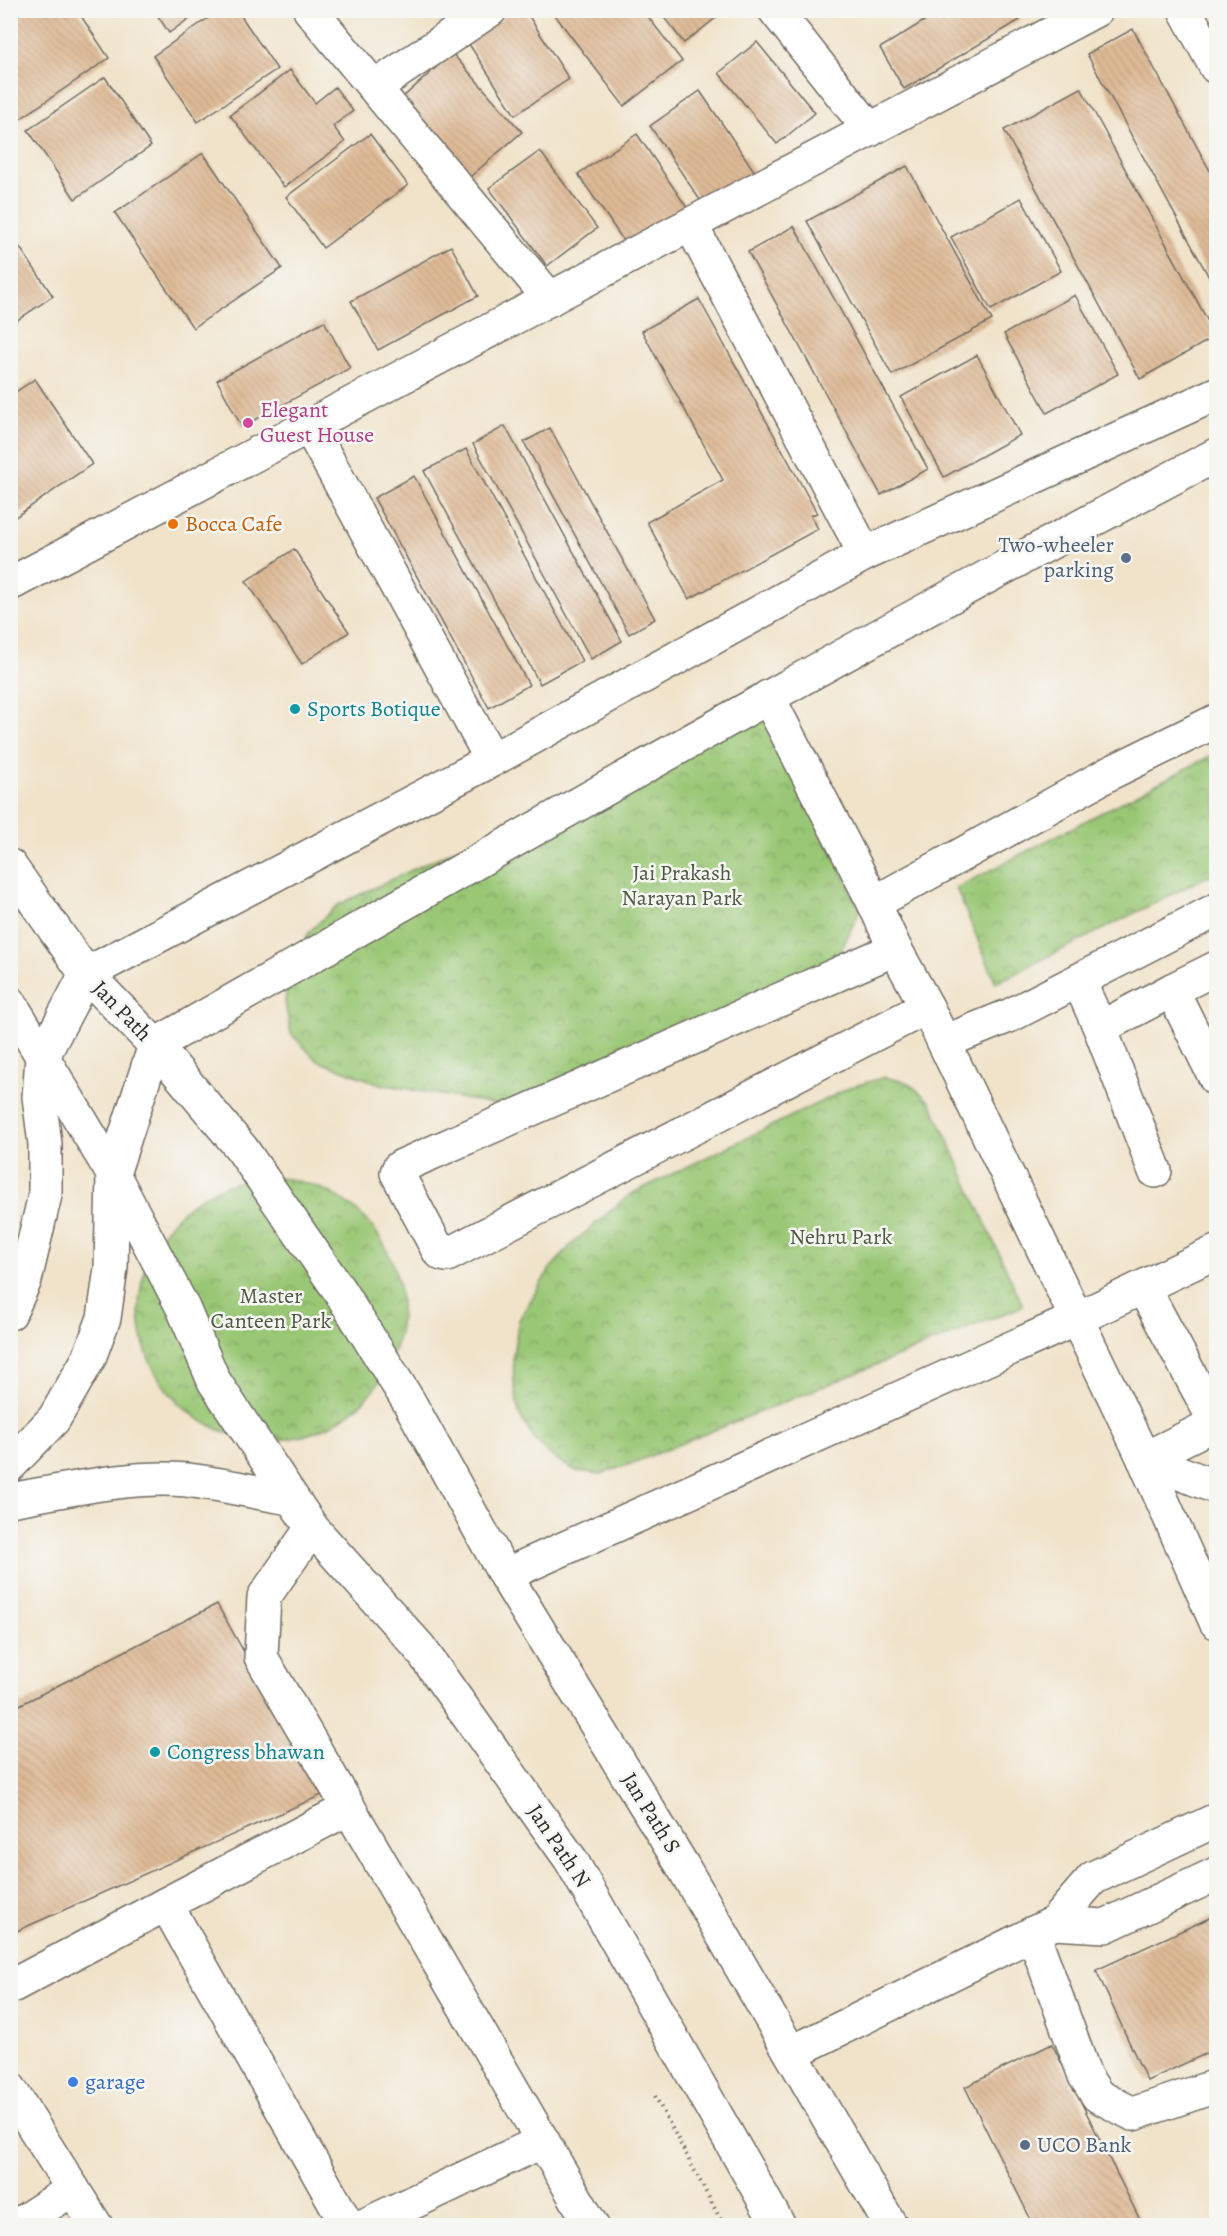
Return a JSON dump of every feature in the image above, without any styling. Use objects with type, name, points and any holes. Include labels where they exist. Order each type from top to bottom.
[{"type":"street","points":[[310,10],[550,299]]},
{"type":"street","points":[[375,87],[490,10]]},
{"type":"street","points":[[775,10],[870,129]]},
{"type":"street","points":[[10,584],[1096,10]]},
{"type":"street","points":[[1185,10],[1216,67]]},
{"type":"street","points":[[691,225],[865,554]]},
{"type":"street","points":[[10,1313],[25,1280],[45,1195],[45,1144],[39,1097],[42,1058],[86,974],[492,760],[865,554],[1216,394]]},
{"type":"street","points":[[309,426],[492,760]]},
{"type":"street","points":[[10,1465],[54,1419],[89,1358],[104,1318],[111,1268],[113,1174],[155,1045],[768,697],[1216,455]]},
{"type":"street","points":[[768,697],[944,1042],[1144,1459],[1216,1622]]},
{"type":"street","points":[[874,903],[1112,772],[1216,721]]},
{"type":"street","name":"Jan Path","points":[[10,866],[86,974],[155,1045],[242,1149],[339,1290],[409,1402]]},
{"type":"street","points":[[944,1042],[1011,1015],[1216,910]]},
{"type":"street","points":[[896,950],[402,1166],[397,1173],[438,1250],[447,1255],[927,1007]]},
{"type":"street","points":[[1100,1028],[1216,968]]},
{"type":"street","points":[[1079,981],[1100,1028],[1155,1171]]},
{"type":"street","points":[[1172,990],[1216,1079]]},
{"type":"street","points":[[10,1003],[113,1174]]},
{"type":"street","name":"Jan Path N","points":[[113,1174],[183,1308],[214,1381],[312,1528],[419,1647],[571,1860],[779,2226]]},
{"type":"street","points":[[505,1575],[1076,1319],[1216,1252]]},
{"type":"street","points":[[1143,1287],[1216,1423],[1144,1459]]},
{"type":"street","name":"Jan Path S","points":[[409,1402],[505,1575],[682,1865],[891,2226]]},
{"type":"street","points":[[1144,1459],[1216,1487]]},
{"type":"street","points":[[10,1500],[128,1481],[187,1480],[291,1498]]},
{"type":"street","points":[[312,1528],[264,1597],[261,1657],[592,2226]]},
{"type":"street","points":[[10,1987],[349,1809]]},
{"type":"street","points":[[790,2053],[1043,1928],[1094,1878],[1216,1820]]},
{"type":"street","points":[[1043,1928],[1105,1926],[1216,1874]]},
{"type":"street","points":[[166,1904],[348,2226]]},
{"type":"street","points":[[1043,1928],[1085,2076],[1098,2096],[1133,2114],[1216,2086]]},
{"type":"street","points":[[10,2089],[96,2226]]},
{"type":"street","points":[[363,2226],[543,2141]]},
{"type":"street","points":[[16,2226],[73,2189]]},
{"type":"path","points":[[655,2096],[724,2226]]},
{"type":"green space","name":"Jai Prakash Narayan Park","points":[[763,704],[860,910],[838,958],[510,1107],[380,1084],[318,1061],[291,1034],[285,1002],[289,967],[310,931],[338,905]]},
{"type":"green space","points":[[1216,753],[1216,872],[996,983],[956,888]]},
{"type":"green space","name":"Nehru Park","points":[[885,1077],[909,1083],[931,1103],[1023,1306],[628,1465],[600,1474],[576,1471],[555,1459],[534,1439],[519,1414],[514,1383],[513,1355],[519,1320],[549,1270],[572,1244],[629,1195],[851,1087]]},
{"type":"green space","name":"Master Canteen Park","points":[[270,1178],[295,1181],[320,1188],[343,1200],[371,1226],[391,1259],[398,1284],[401,1309],[398,1334],[391,1359],[379,1382],[353,1410],[320,1430],[295,1437],[270,1440],[245,1437],[220,1430],[197,1418],[169,1392],[149,1359],[142,1334],[139,1309],[142,1284],[149,1259],[161,1236],[187,1208],[220,1188],[245,1181]]},
{"type":"building","points":[[10,10],[77,10],[109,58],[20,119],[10,105]]},
{"type":"building","points":[[154,10],[201,10],[169,33]]},
{"type":"building","points":[[220,10],[237,10],[277,69],[198,122],[153,56]]},
{"type":"building","points":[[515,10],[525,10],[569,79],[515,115],[467,41]]},
{"type":"building","points":[[551,10],[643,10],[682,61],[624,106]]},
{"type":"building","points":[[658,10],[726,10],[684,43]]},
{"type":"building","points":[[942,10],[1014,10],[1020,20],[904,89],[880,48]]},
{"type":"building","points":[[1133,29],[1216,182],[1216,290],[1087,54]]},
{"type":"building","points":[[757,42],[815,113],[777,144],[719,73]]},
{"type":"building","points":[[452,53],[522,132],[470,177],[401,99]]},
{"type":"building","points":[[290,70],[315,103],[335,87],[353,111],[333,126],[345,142],[284,187],[230,115]]},
{"type":"building","points":[[105,77],[151,146],[75,199],[28,130]]},
{"type":"building","points":[[1081,88],[1216,336],[1140,379],[1004,130]]},
{"type":"building","points":[[700,91],[757,175],[706,209],[650,126]]},
{"type":"building","points":[[370,134],[408,185],[323,248],[286,197]]},
{"type":"building","points":[[637,134],[688,209],[629,249],[578,174]]},
{"type":"building","points":[[540,151],[597,228],[547,266],[489,188]]},
{"type":"building","points":[[203,153],[282,268],[193,328],[115,213]]},
{"type":"building","points":[[907,166],[992,320],[892,375],[807,221]]},
{"type":"building","points":[[1021,198],[1061,271],[991,310],[951,237]]},
{"type":"building","points":[[794,226],[928,469],[881,495],[748,252]]},
{"type":"building","points":[[12,236],[53,296],[10,325],[10,237]]},
{"type":"building","points":[[451,246],[478,296],[378,350],[351,301]]},
{"type":"building","points":[[1075,295],[1118,374],[1047,413],[1004,334]]},
{"type":"building","points":[[699,299],[817,513],[811,515],[818,529],[689,599],[647,522],[723,480],[642,331]]},
{"type":"building","points":[[324,321],[350,368],[242,427],[217,380]]},
{"type":"building","points":[[977,355],[1020,435],[944,477],[901,397]]},
{"type":"building","points":[[35,379],[92,464],[11,520],[10,396]]},
{"type":"building","points":[[505,426],[622,641],[591,659],[473,444]]},
{"type":"building","points":[[550,428],[655,619],[629,634],[524,442]]},
{"type":"building","points":[[466,449],[582,661],[540,684],[424,471]]},
{"type":"building","points":[[414,476],[529,685],[489,708],[374,498]]},
{"type":"building","points":[[294,549],[349,632],[302,664],[246,581]]},
{"type":"building","name":"Congress bhawan","points":[[217,1604],[324,1794],[10,1934],[10,1710]]},
{"type":"building","points":[[1216,1915],[1216,2049],[1147,2081],[1096,1970]]},
{"type":"building","points":[[1052,2044],[1143,2226],[1034,2226],[965,2087]]},
{"type":"place","name":"Elegant Guest House","points":[[248,423]]},
{"type":"place","name":"Bocca Cafe","points":[[173,524]]},
{"type":"place","name":"Two-wheeler parking","points":[[1126,558]]},
{"type":"place","name":"Sports Botique","points":[[295,709]]},
{"type":"place","name":"Congress bhawan","points":[[155,1752]]},
{"type":"place","name":"garage","points":[[73,2082]]},
{"type":"place","name":"UCO Bank","points":[[1025,2145]]}]
